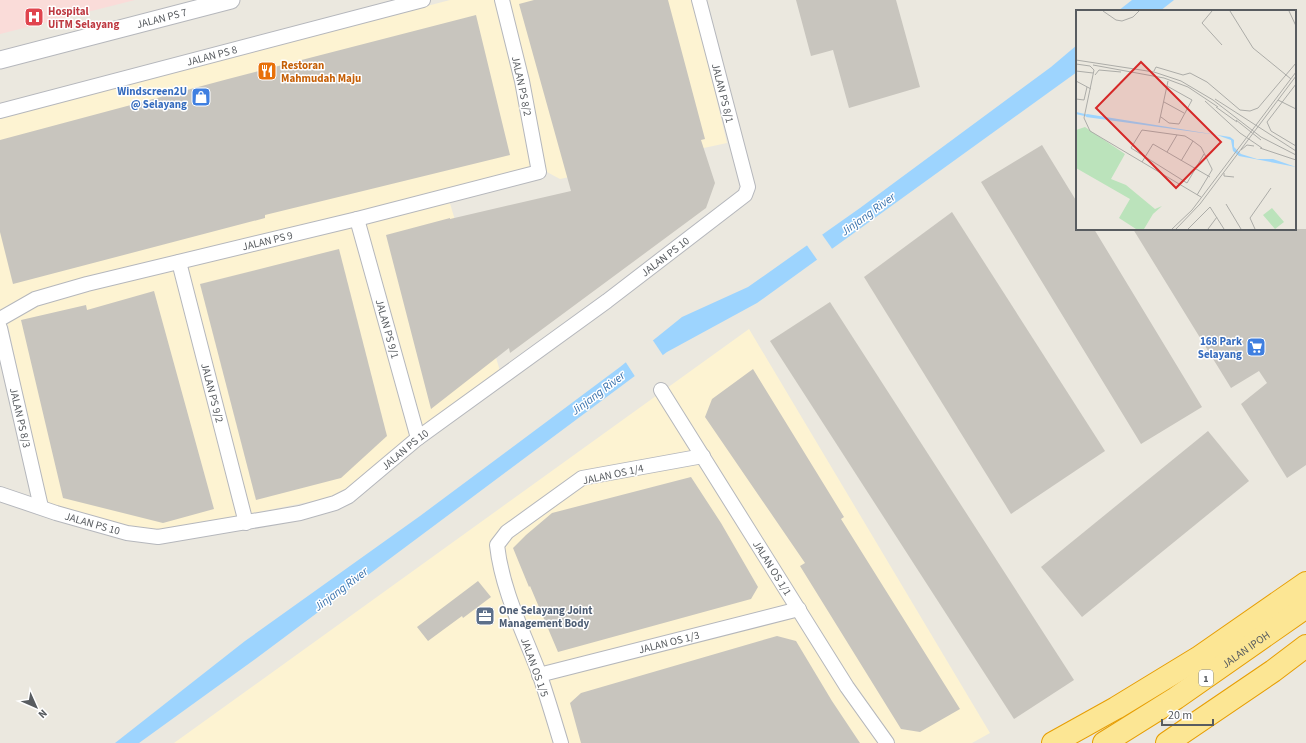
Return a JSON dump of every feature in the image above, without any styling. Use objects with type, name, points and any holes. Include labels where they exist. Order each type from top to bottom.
[{"type":"highway","points":[[1053,743],[1116,708],[1198,658],[1306,583]]},
{"type":"highway","name":"JALAN IPOH","points":[[1104,743],[1176,698],[1306,607]]},
{"type":"highway","points":[[1167,743],[1273,671],[1306,646]]},
{"type":"street","name":"JALAN PS 7","points":[[0,60],[231,0]]},
{"type":"street","name":"JALAN PS 8","points":[[0,111],[423,0]]},
{"type":"street","name":"JALAN PS 8/2","points":[[502,0],[522,81],[539,172]]},
{"type":"street","name":"JALAN PS 8/1","points":[[699,0],[748,187]]},
{"type":"street","name":"JALAN PS 9","points":[[0,319],[35,299],[87,284],[279,236],[357,219],[539,172]]},
{"type":"street","name":"JALAN PS 10","points":[[0,494],[56,513],[127,533],[158,537],[300,513],[335,503],[349,496],[418,438],[738,202],[745,195],[748,187]]},
{"type":"street","name":"JALAN PS 9/1","points":[[357,219],[418,438]]},
{"type":"street","name":"JALAN PS 9/2","points":[[178,262],[246,523]]},
{"type":"street","name":"JALAN PS 8/3","points":[[0,328],[41,507]]},
{"type":"street","name":"JALAN OS 1/1","points":[[661,390],[847,686],[887,743]]},
{"type":"street","name":"JALAN OS 1/4","points":[[497,546],[507,532],[582,478],[703,456]]},
{"type":"street","name":"JALAN OS 1/5","points":[[497,546],[507,594],[539,675],[561,743]]},
{"type":"street","points":[[1229,636],[1306,572]]},
{"type":"street","name":"JALAN OS 1/3","points":[[539,675],[799,609]]},
{"type":"shaded area","name":"Hospital UiTM Selayang","points":[[0,0],[135,0],[0,34]]},
{"type":"shaded area","points":[[450,0],[693,0],[727,143],[560,179],[545,171],[446,190],[500,371],[347,491],[329,498],[162,531],[127,526],[46,503],[5,311],[0,312],[0,117]]},
{"type":"shaded area","points":[[749,329],[990,733],[972,743],[174,743]]},
{"type":"water","points":[[1132,0],[1174,0],[1161,10],[1119,10]]},
{"type":"water","name":"Jinjang River","points":[[1076,46],[1076,73],[757,303],[667,352],[258,657],[139,743],[115,743],[245,641],[420,516],[620,367],[682,317],[748,287],[860,208],[1051,67]]},
{"type":"pier","points":[[821,233],[833,250],[818,261],[806,244]]},
{"type":"pier","points":[[652,339],[664,357],[636,378],[625,361]]},
{"type":"building","points":[[534,0],[668,0],[705,139],[701,140],[715,183],[706,208],[510,353],[509,348],[431,409],[386,235],[450,218],[571,191],[519,4]]},
{"type":"building","points":[[796,0],[896,0],[920,87],[849,108],[833,50],[811,56]]},
{"type":"building","points":[[476,15],[510,155],[265,215],[265,218],[13,284],[0,232],[0,140]]},
{"type":"building","points":[[1042,145],[1076,200],[1076,230],[1095,230],[1202,407],[1141,444],[981,182]]},
{"type":"building","points":[[952,212],[1105,451],[1011,514],[864,277]]},
{"type":"building","name":"168 Park Selayang","points":[[1306,229],[1306,465],[1287,478],[1241,404],[1267,383],[1259,371],[1231,388],[1134,230]]},
{"type":"building","points":[[339,249],[387,436],[341,478],[256,500],[200,284]]},
{"type":"building","points":[[154,291],[214,509],[163,523],[63,498],[21,320],[86,305],[87,310]]},
{"type":"building","points":[[830,302],[1074,680],[1014,719],[770,341]]},
{"type":"building","points":[[753,369],[844,517],[841,519],[960,709],[920,732],[901,729],[800,566],[805,563],[705,417],[712,399]]},
{"type":"building","points":[[1208,431],[1249,481],[1082,617],[1041,567]]},
{"type":"building","points":[[691,477],[721,523],[758,587],[751,599],[558,652],[513,548],[552,513]]},
{"type":"building","points":[[478,581],[491,597],[428,641],[417,627]]},
{"type":"building","points":[[777,636],[796,641],[832,701],[860,743],[581,743],[570,703],[581,693]]},
{"type":"place","name":"Hospital UiTM Selayang","points":[[34,17]]},
{"type":"place","name":"Restoran Mahmudah Maju","points":[[267,71]]},
{"type":"place","name":"Windscreen2U @ Selayang","points":[[201,97]]},
{"type":"place","name":"168 Park Selayang","points":[[1256,347]]},
{"type":"place","name":"One Selayang Joint Management Body","points":[[485,616]]}]
